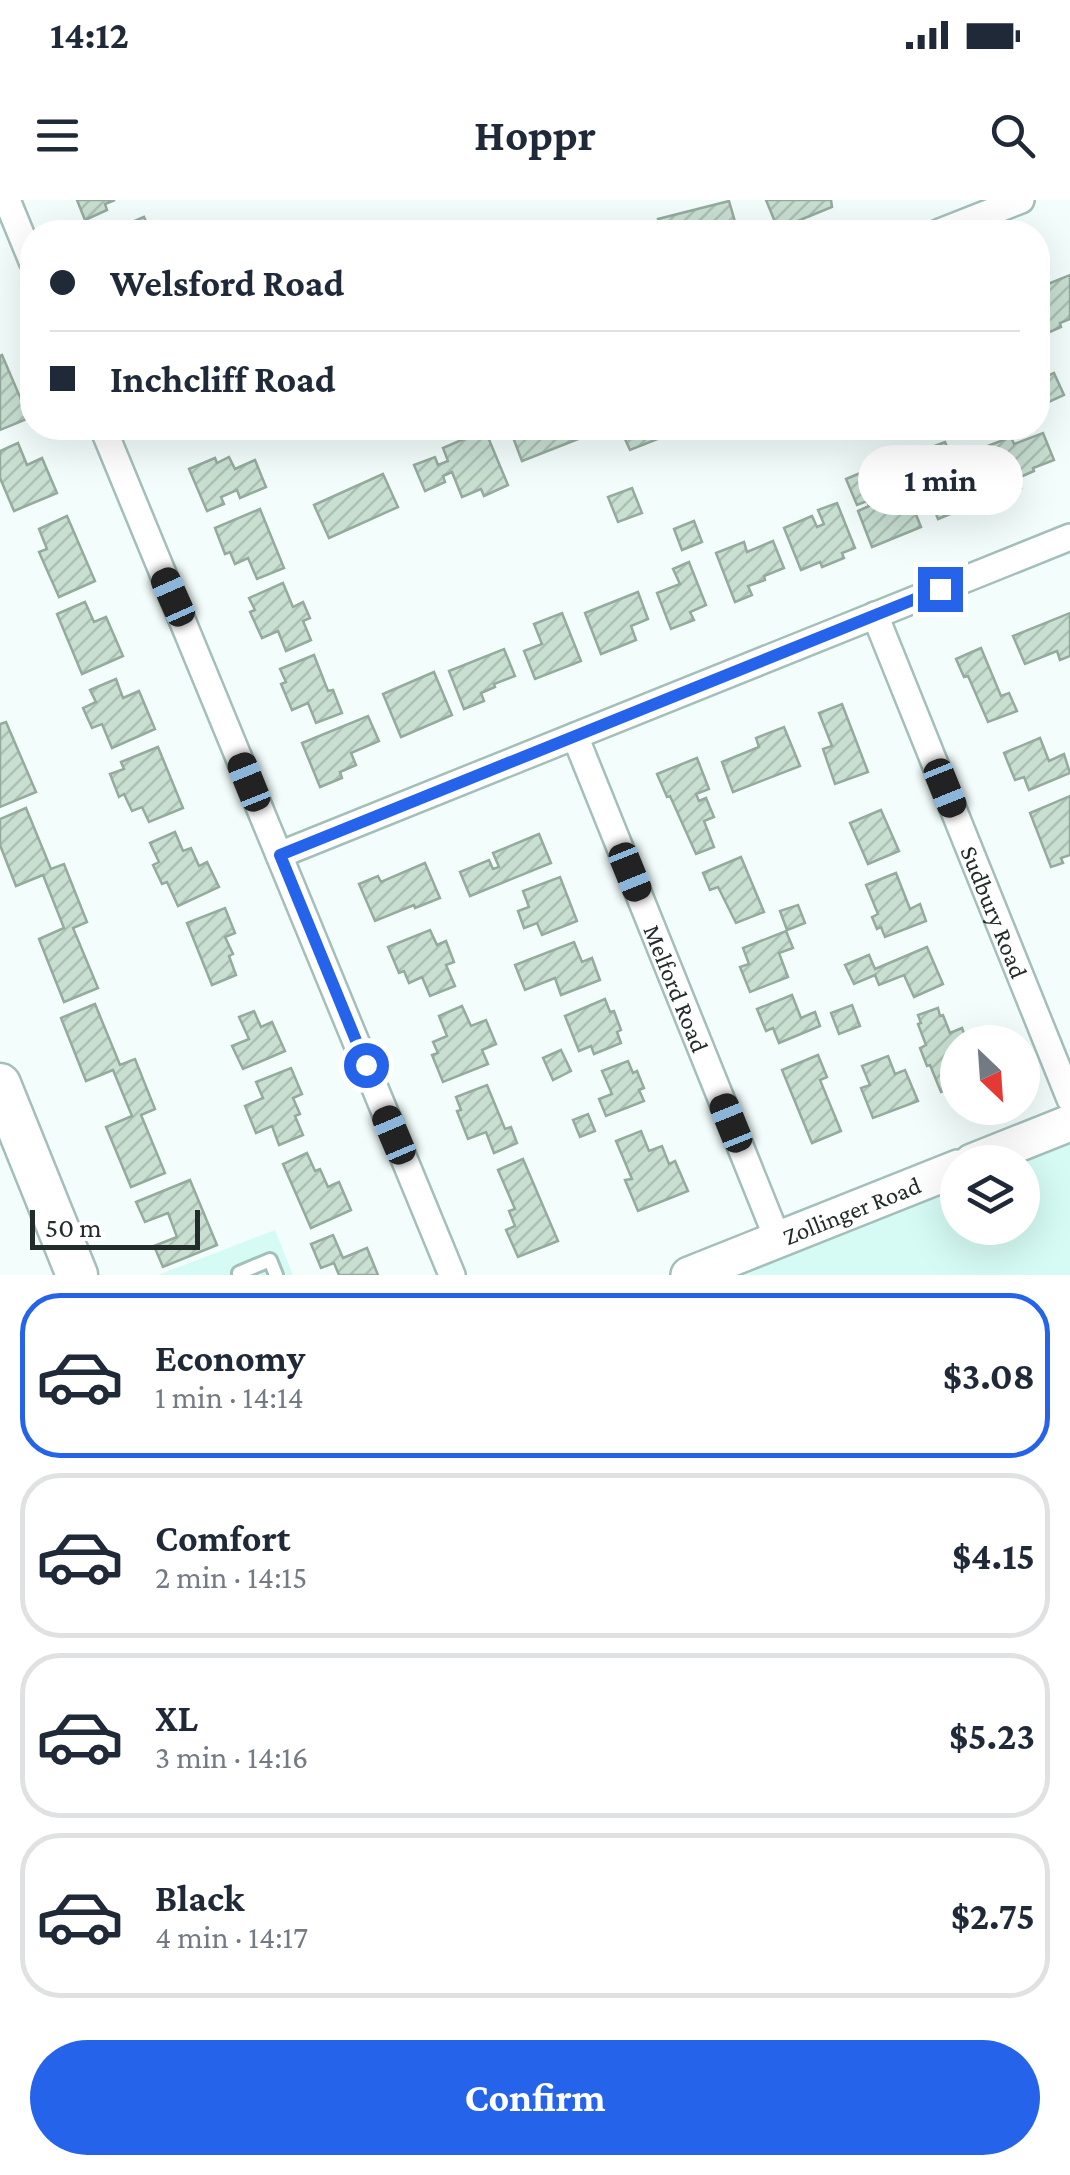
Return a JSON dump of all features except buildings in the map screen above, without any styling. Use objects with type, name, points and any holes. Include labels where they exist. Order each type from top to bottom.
[{"type":"main road","points":[[0,1084],[77,1275]]},
{"type":"main road","points":[[1015,1145],[1070,1123]]},
{"type":"main road","name":"Zollinger Road","points":[[690,1275],[734,1267],[778,1240],[940,1175]]},
{"type":"street","points":[[7,200],[20,232]]},
{"type":"street","points":[[970,220],[1021,200]]},
{"type":"street","points":[[115,440],[452,1275]]},
{"type":"street","points":[[280,855],[1070,537]]},
{"type":"street","name":"Sudbury Road","points":[[875,615],[1070,1100]]},
{"type":"street","name":"Melford Road","points":[[575,736],[778,1240]]},
{"type":"lane","points":[[239,1273],[270,1260],[276,1275]]},
{"type":"shaded area","points":[[1070,1123],[1070,1275],[690,1275],[940,1175],[940,1245],[1040,1245],[1040,1145],[1015,1145]]},
{"type":"shaded area","points":[[275,1230],[293,1275],[158,1275]]},
{"type":"route","points":[[366,1065],[280,855],[940,589]]}]
